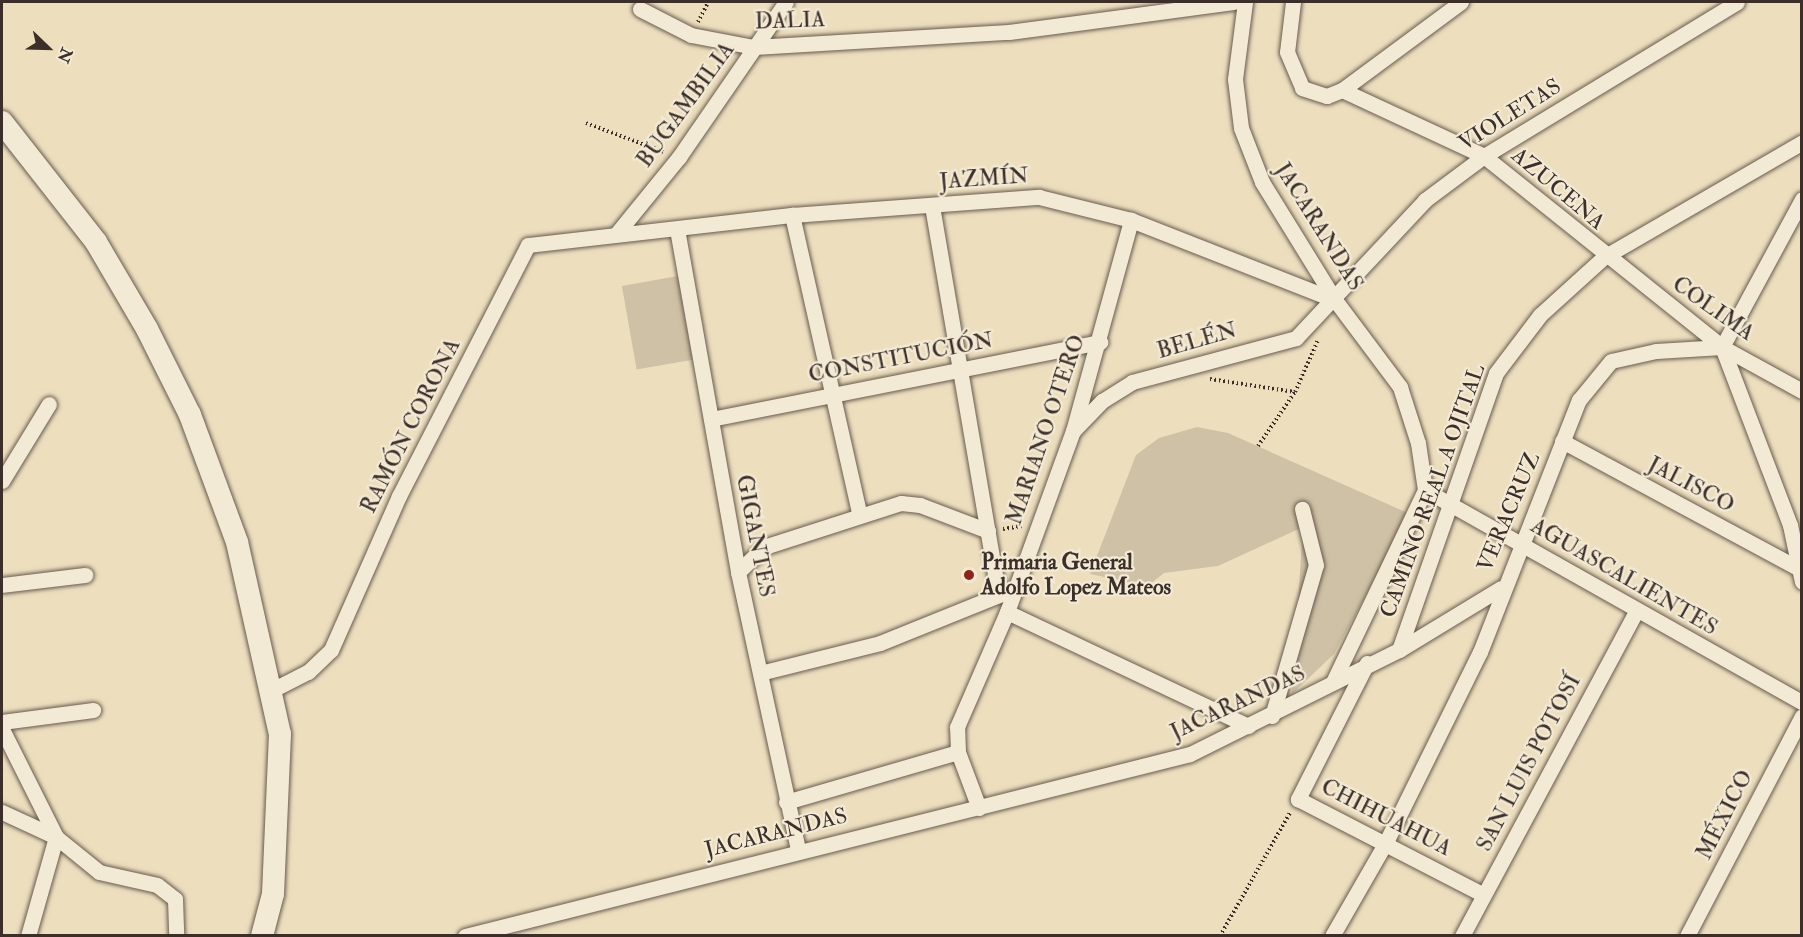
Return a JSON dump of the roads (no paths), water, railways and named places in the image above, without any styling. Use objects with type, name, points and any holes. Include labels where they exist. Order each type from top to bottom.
[{"type":"main road","points":[[2,122],[96,242],[190,415],[237,542],[274,689],[281,793],[273,894],[262,936]]},
{"type":"street","name":"BUGAMBILIA","points":[[618,232],[679,158],[786,2]]},
{"type":"street","name":"DALIA","points":[[640,9],[691,35],[754,47],[1009,32],[1233,2]]},
{"type":"street","name":"JACARANDAS","points":[[465,936],[798,850],[979,808],[1190,754],[1272,716],[1333,682],[1425,490],[1418,443],[1400,387],[1335,300],[1262,183],[1241,128],[1235,79],[1245,2]]},
{"type":"street","points":[[1293,2],[1287,52],[1296,79],[1314,94],[1342,90],[1461,2]]},
{"type":"street","name":"VIOLETAS","points":[[1335,300],[1425,200],[1484,156],[1737,2]]},
{"type":"street","name":"AZUCENA","points":[[1342,90],[1484,156],[1604,257]]},
{"type":"street","name":"CAMINO REAL A OJITAL","points":[[1333,682],[1367,663],[1399,650],[1453,505],[1496,373],[1540,315],[1604,257],[1802,142]]},
{"type":"street","name":"JAZMÍN","points":[[618,232],[677,229],[792,215],[1039,198],[1131,220],[1335,300]]},
{"type":"street","points":[[1800,575],[1790,525],[1722,347],[1802,199]]},
{"type":"street","points":[[932,206],[957,368],[998,592]]},
{"type":"street","points":[[792,215],[859,512]]},
{"type":"street","name":"MARIANO OTERO","points":[[979,808],[958,752],[957,727],[1007,612],[1073,431],[1100,342],[1131,220]]},
{"type":"street","name":"GIGANTES","points":[[677,229],[738,572],[798,850]]},
{"type":"street","name":"RAMÓN CORONA","points":[[274,689],[308,672],[331,650],[399,496],[528,245],[618,232]]},
{"type":"street","name":"COLIMA","points":[[1604,257],[1722,347],[1802,391]]},
{"type":"street","name":"BELÉN","points":[[1073,431],[1102,400],[1132,382],[1296,338],[1335,300]]},
{"type":"street","name":"CONSTITUCIÓN","points":[[711,419],[957,368],[1100,342]]},
{"type":"street","name":"VERACRUZ","points":[[1332,936],[1386,842],[1480,652],[1501,588],[1579,400],[1611,361],[1656,351],[1722,347]]},
{"type":"street","points":[[2,481],[49,404]]},
{"type":"street","name":"JALISCO","points":[[1562,441],[1800,575]]},
{"type":"street","name":"AGUASCALIENTES","points":[[1425,490],[1636,612],[1802,702]]},
{"type":"street","points":[[738,572],[764,547],[816,533],[859,512],[920,505],[988,531]]},
{"type":"street","points":[[1272,716],[1316,565],[1302,508]]},
{"type":"street","points":[[1790,525],[1802,543]]},
{"type":"street","points":[[2,585],[85,575]]},
{"type":"street","points":[[1399,650],[1501,588]]},
{"type":"street","points":[[760,673],[880,643],[998,592],[1014,590]]},
{"type":"street","points":[[1007,612],[1248,726]]},
{"type":"street","name":"SAN LUIS POTOSÍ","points":[[1462,936],[1636,612]]},
{"type":"street","name":"CHIHUAHUA","points":[[1367,663],[1298,799],[1386,842],[1484,895]]},
{"type":"street","points":[[2,722],[93,710]]},
{"type":"street","name":"MÉXICO","points":[[1688,936],[1802,716]]},
{"type":"street","points":[[2,729],[56,837],[28,936]]},
{"type":"street","points":[[786,802],[958,752]]},
{"type":"street","points":[[2,812],[56,837],[99,872],[157,885],[176,899],[176,936]]},
{"type":"place","name":"Primaria General Adolfo Lopez Mateos","points":[[969,575]]}]
